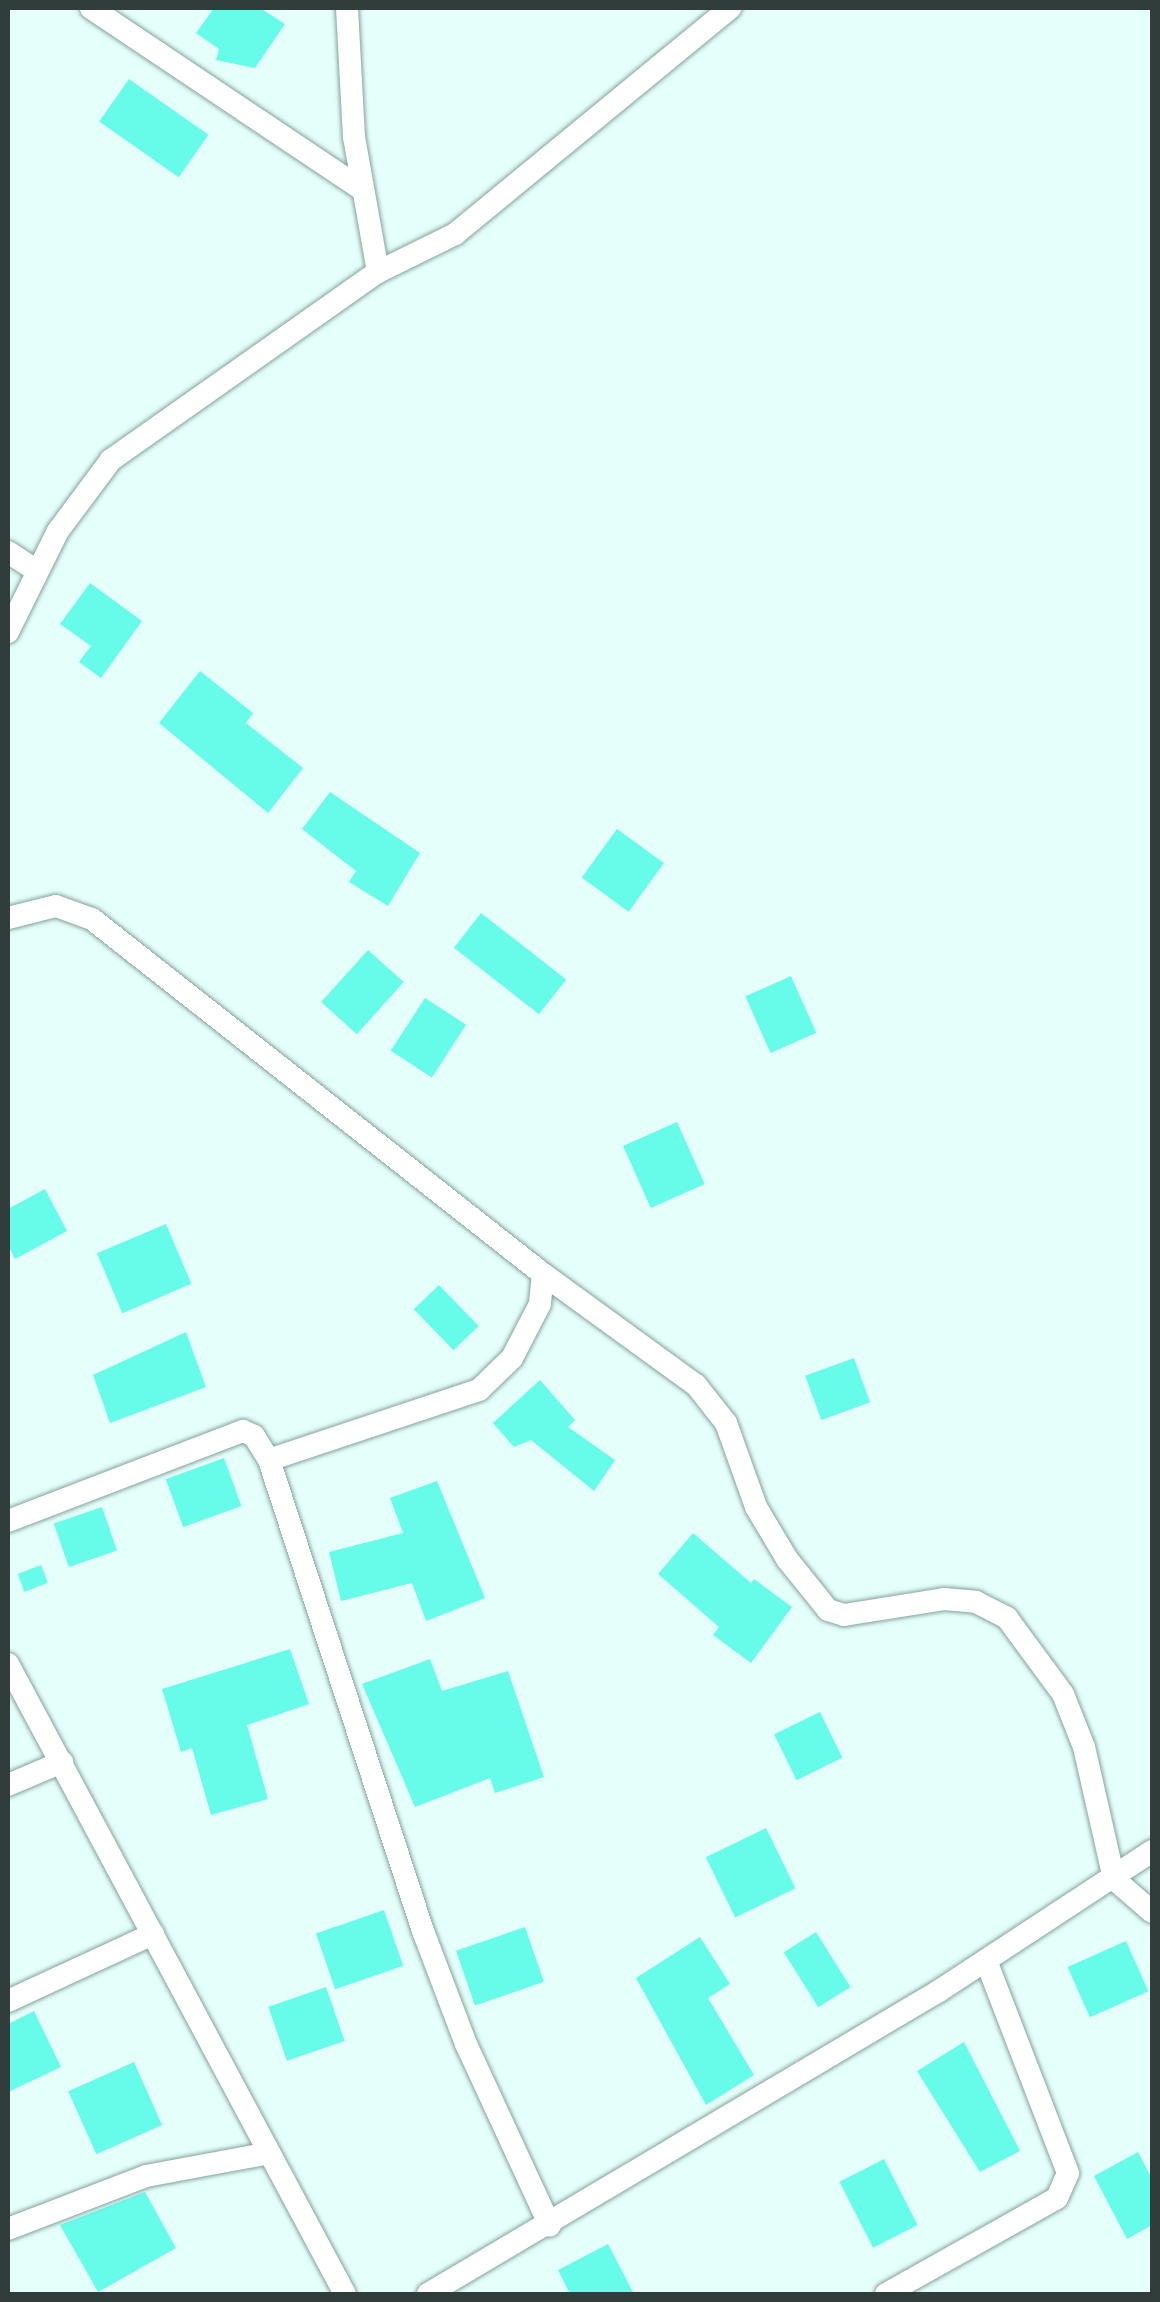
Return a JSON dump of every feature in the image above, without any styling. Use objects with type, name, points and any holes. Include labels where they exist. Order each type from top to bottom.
[{"type":"street","points":[[91,8],[363,190]]},
{"type":"street","points":[[347,8],[363,190],[378,272]]},
{"type":"street","points":[[8,632],[36,570],[111,460],[378,272],[456,234],[730,8]]},
{"type":"street","points":[[8,552],[36,570]]},
{"type":"street","points":[[8,918],[56,906],[92,919],[543,1274],[696,1386],[726,1423],[756,1507],[786,1560],[828,1610],[844,1616],[944,1598],[976,1602],[1007,1618],[1062,1694],[1084,1747],[1114,1879],[1152,1912]]},
{"type":"street","points":[[269,1460],[479,1390],[512,1358],[540,1304],[543,1274]]},
{"type":"street","points":[[8,1521],[243,1431],[269,1460],[422,1930],[466,2044],[550,2226]]},
{"type":"street","points":[[8,1664],[153,1934],[265,2154],[345,2294]]},
{"type":"street","points":[[8,1785],[62,1762]]},
{"type":"street","points":[[428,2294],[550,2226],[986,1961],[1152,1851]]},
{"type":"street","points":[[8,2001],[153,1934]]},
{"type":"street","points":[[886,2294],[1057,2198],[1068,2174],[986,1961]]},
{"type":"street","points":[[8,2229],[163,2171],[265,2154]]},
{"type":"building","points":[[214,8],[260,8],[285,24],[255,68],[216,60],[219,49],[196,33]]},
{"type":"building","points":[[129,79],[208,135],[179,177],[99,122]]},
{"type":"building","points":[[90,583],[142,621],[101,678],[79,662],[91,646],[60,624]]},
{"type":"building","points":[[200,671],[253,713],[246,723],[303,768],[268,813],[159,723]]},
{"type":"building","points":[[330,792],[420,853],[388,906],[349,882],[356,871],[302,829]]},
{"type":"building","points":[[617,829],[664,863],[629,912],[582,878]]},
{"type":"building","points":[[481,913],[566,979],[539,1014],[454,948]]},
{"type":"building","points":[[368,950],[404,982],[357,1034],[321,1002]]},
{"type":"building","points":[[791,976],[816,1033],[771,1053],[745,996]]},
{"type":"building","points":[[425,998],[466,1025],[432,1078],[391,1051]]},
{"type":"building","points":[[677,1122],[705,1184],[651,1208],[623,1146]]},
{"type":"building","points":[[45,1189],[67,1231],[15,1259],[8,1245],[8,1209]]},
{"type":"building","points":[[166,1224],[191,1284],[122,1313],[97,1253]]},
{"type":"building","points":[[439,1285],[479,1326],[453,1350],[414,1309]]},
{"type":"building","points":[[186,1332],[206,1387],[110,1423],[93,1375]]},
{"type":"building","points":[[854,1358],[870,1402],[821,1420],[805,1376]]},
{"type":"building","points":[[540,1380],[575,1420],[568,1427],[615,1460],[594,1491],[531,1440],[514,1447],[493,1423]]},
{"type":"building","points":[[224,1458],[241,1506],[183,1527],[166,1479]]},
{"type":"building","points":[[437,1481],[485,1598],[426,1621],[412,1583],[341,1601],[329,1552],[403,1533],[390,1498]]},
{"type":"building","points":[[102,1507],[117,1550],[69,1567],[54,1524]]},
{"type":"building","points":[[693,1533],[751,1583],[754,1579],[792,1607],[751,1663],[713,1635],[719,1627],[658,1574]]},
{"type":"building","points":[[41,1565],[48,1583],[24,1592],[18,1574]]},
{"type":"building","points":[[290,1649],[309,1704],[247,1725],[268,1799],[211,1815],[192,1748],[181,1752],[162,1689]]},
{"type":"building","points":[[430,1659],[442,1691],[508,1671],[544,1777],[495,1793],[490,1778],[415,1807],[362,1684]]},
{"type":"building","points":[[820,1712],[842,1758],[797,1780],[774,1734]]},
{"type":"building","points":[[766,1828],[795,1888],[735,1918],[706,1857]]},
{"type":"building","points":[[384,1910],[403,1966],[335,1989],[316,1933]]},
{"type":"building","points":[[525,1927],[544,1982],[475,2006],[456,1951]]},
{"type":"building","points":[[816,1932],[850,1987],[818,2007],[784,1952]]},
{"type":"building","points":[[700,1937],[730,1984],[708,1998],[754,2075],[706,2105],[636,1978]]},
{"type":"building","points":[[1126,1941],[1148,1991],[1090,2017],[1068,1967]]},
{"type":"building","points":[[326,1987],[345,2041],[287,2061],[268,2007]]},
{"type":"building","points":[[34,2011],[61,2067],[8,2092],[8,2024]]},
{"type":"building","points":[[964,2042],[1020,2151],[980,2172],[917,2071]]},
{"type":"building","points":[[134,2062],[162,2125],[96,2154],[68,2091]]},
{"type":"building","points":[[1138,2152],[1152,2179],[1152,2225],[1127,2239],[1094,2176]]},
{"type":"building","points":[[884,2159],[918,2225],[873,2248],[839,2182]]},
{"type":"building","points":[[145,2192],[176,2248],[98,2292],[60,2225]]},
{"type":"building","points":[[608,2244],[634,2294],[570,2294],[558,2270]]}]
